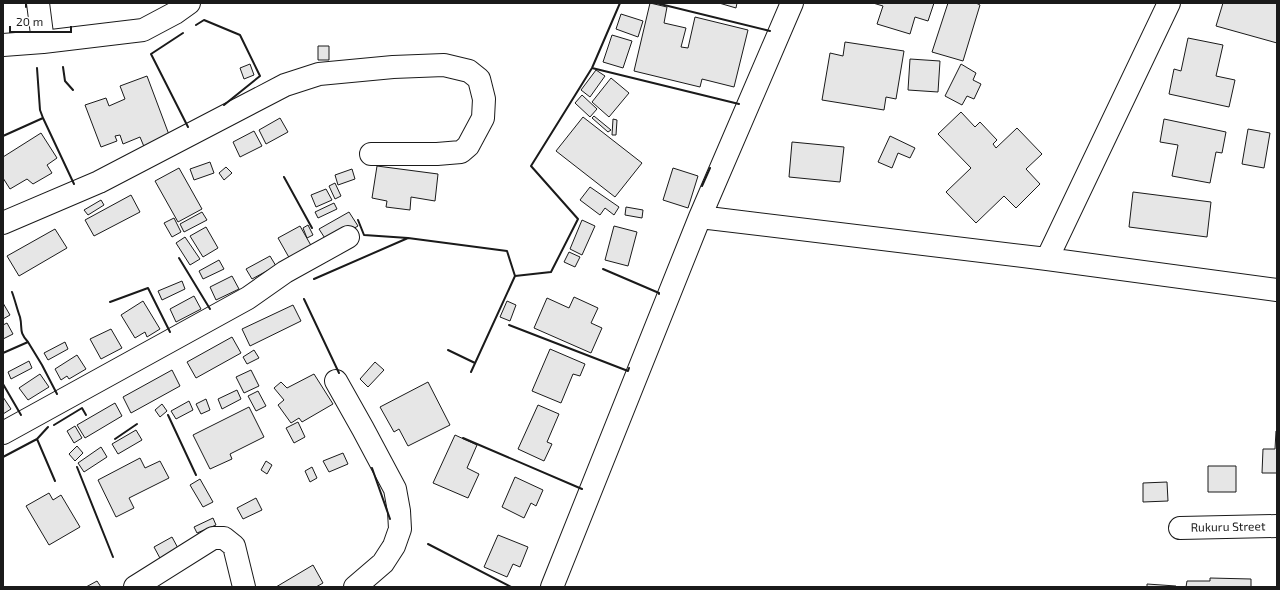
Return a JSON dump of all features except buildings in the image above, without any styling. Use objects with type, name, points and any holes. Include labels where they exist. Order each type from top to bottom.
[{"type":"street","points":[[38,3],[43,42]]},
{"type":"street","points":[[3,45],[43,42],[143,30],[176,13],[189,3]]},
{"type":"street","points":[[552,587],[700,217],[792,3]]},
{"type":"street","points":[[1047,259],[1169,3]]},
{"type":"street","points":[[3,223],[99,182],[285,85],[319,74],[393,67],[444,65],[469,70],[479,79],[484,99],[483,118],[468,146],[461,152],[437,154],[371,154]]},
{"type":"street","points":[[700,217],[1047,259],[1277,290]]},
{"type":"street","points":[[3,433],[248,298],[285,272],[348,237]]},
{"type":"street","points":[[336,381],[395,489],[399,511],[400,529],[394,546],[383,563],[355,587]]},
{"type":"street","name":"Rukuru Street","points":[[1180,528],[1277,526]]},
{"type":"street","points":[[135,587],[213,538],[224,538],[234,546],[244,587]]},
{"type":"wall","points":[[515,276],[551,272],[578,219],[531,166],[592,68],[620,3]]},
{"type":"wall","points":[[656,3],[770,31]]},
{"type":"wall","points":[[196,25],[204,20],[240,35],[260,76],[224,105]]},
{"type":"wall","points":[[183,33],[151,54],[188,127]]},
{"type":"wall","points":[[63,67],[65,81],[73,90]]},
{"type":"wall","points":[[37,68],[40,110],[43,118]]},
{"type":"wall","points":[[592,68],[739,104]]},
{"type":"wall","points":[[3,136],[43,118],[74,184]]},
{"type":"wall","points":[[702,186],[710,168]]},
{"type":"wall","points":[[284,177],[312,228]]},
{"type":"wall","points":[[358,220],[364,235],[408,238],[507,251],[515,276],[471,372]]},
{"type":"wall","points":[[314,279],[408,238]]},
{"type":"wall","points":[[179,258],[210,309]]},
{"type":"wall","points":[[603,269],[659,294]]},
{"type":"wall","points":[[110,302],[148,288],[170,332]]},
{"type":"wall","points":[[12,292],[20,317],[22,332],[28,342]]},
{"type":"wall","points":[[304,299],[339,373]]},
{"type":"wall","points":[[509,325],[628,371],[629,368]]},
{"type":"wall","points":[[3,353],[28,342],[57,394]]},
{"type":"wall","points":[[448,350],[475,363]]},
{"type":"wall","points":[[3,384],[21,415]]},
{"type":"wall","points":[[54,425],[82,408],[86,415]]},
{"type":"wall","points":[[168,415],[196,475]]},
{"type":"wall","points":[[115,439],[137,424]]},
{"type":"wall","points":[[3,457],[37,439],[48,427]]},
{"type":"wall","points":[[463,438],[582,489]]},
{"type":"wall","points":[[37,439],[55,481]]},
{"type":"wall","points":[[77,467],[113,557]]},
{"type":"wall","points":[[372,468],[390,519]]},
{"type":"wall","points":[[428,544],[511,587]]}]
